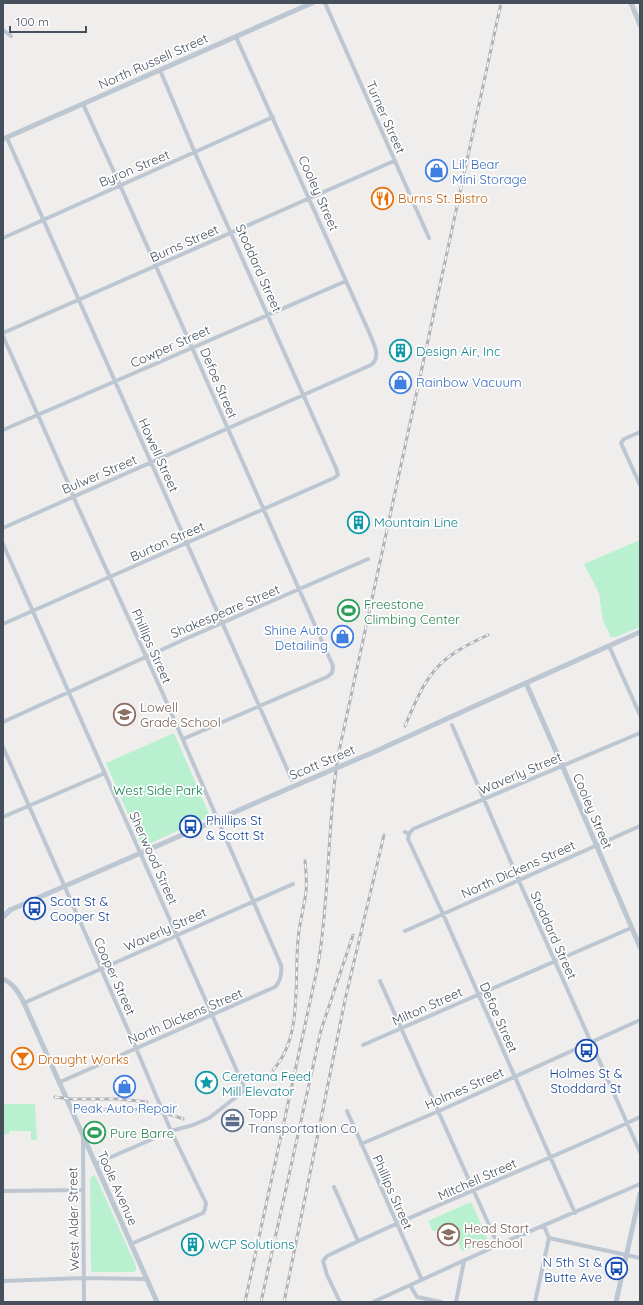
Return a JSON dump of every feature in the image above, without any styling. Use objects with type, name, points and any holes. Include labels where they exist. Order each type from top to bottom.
[{"type":"main road","points":[[3,911],[10,910]]},
{"type":"main road","points":[[3,917],[10,910]]},
{"type":"street","name":"North Russell Street","points":[[5,139],[312,3]]},
{"type":"street","name":"Turner Street","points":[[325,3],[428,238]]},
{"type":"street","points":[[631,3],[640,25]]},
{"type":"street","points":[[3,30],[11,36]]},
{"type":"street","name":"Cooley Street","points":[[236,37],[377,352],[376,358]]},
{"type":"street","name":"Stoddard Street","points":[[160,70],[195,153],[232,232],[338,475]]},
{"type":"street","name":"Defoe Street","points":[[83,104],[332,663],[332,671],[328,677],[259,706]]},
{"type":"street","name":"Byron Street","points":[[3,238],[273,117]]},
{"type":"street","name":"Howell Street","points":[[5,139],[43,219],[292,780]]},
{"type":"street","name":"Burns Street","points":[[3,334],[394,161]]},
{"type":"street","name":"Cowper Street","points":[[3,430],[346,281]]},
{"type":"street","name":"Phillips Street","points":[[3,334],[73,496],[183,740],[281,966]]},
{"type":"street","name":"Bulwer Street","points":[[3,528],[371,365],[376,358]]},
{"type":"street","points":[[640,432],[624,439],[621,443],[640,485]]},
{"type":"street","name":"Burton Street","points":[[3,624],[187,544],[338,475]]},
{"type":"street","name":"Sherwood Street","points":[[3,544],[245,1089],[209,1118],[193,1125],[172,1131]]},
{"type":"street","name":"Shakespeare Street","points":[[3,722],[68,691],[368,559]]},
{"type":"street","name":"Scott Street","points":[[10,910],[374,752],[640,632]]},
{"type":"street","points":[[609,646],[640,715]]},
{"type":"street","name":"Cooley Street","points":[[526,683],[640,947]]},
{"type":"street","points":[[183,740],[259,706]]},
{"type":"street","name":"Stoddard Street","points":[[452,725],[519,881],[640,1152]]},
{"type":"street","name":"Waverly Street","points":[[407,833],[413,829],[562,765],[640,733]]},
{"type":"street","name":"Cooper Street","points":[[3,747],[172,1131],[206,1203],[206,1209],[203,1213],[131,1244]]},
{"type":"street","points":[[3,817],[105,773]]},
{"type":"street","name":"North Dickens Street","points":[[405,931],[640,826]]},
{"type":"street","name":"Defoe Street","points":[[407,833],[408,839],[443,914],[575,1213]]},
{"type":"street","name":"Waverly Street","points":[[24,1003],[102,970],[293,884]]},
{"type":"street","name":"Milton Street","points":[[363,1045],[632,928]]},
{"type":"street","name":"North Dickens Street","points":[[60,1082],[213,1016],[274,987],[278,984],[281,976],[281,966]]},
{"type":"street","name":"Toole Avenue","points":[[3,979],[12,984],[20,994],[157,1302]]},
{"type":"street","points":[[380,981],[498,1246]]},
{"type":"street","name":"Holmes Street","points":[[361,1144],[439,1111],[640,1020]]},
{"type":"street","name":"Phillips Street","points":[[347,1111],[422,1280]]},
{"type":"street","name":"Mitchell Street","points":[[340,1302],[327,1275],[323,1261],[327,1256],[640,1117]]},
{"type":"street","points":[[95,1164],[172,1131]]},
{"type":"street","name":"West Alder Street","points":[[83,1136],[84,1302]]},
{"type":"street","points":[[373,1302],[640,1184]]},
{"type":"street","points":[[334,1187],[358,1241]]},
{"type":"street","points":[[3,1191],[83,1190]]},
{"type":"street","points":[[616,1302],[640,1194]]},
{"type":"street","points":[[535,1302],[549,1238],[544,1226]]},
{"type":"street","points":[[549,1238],[640,1258]]},
{"type":"street","points":[[456,1302],[464,1261]]},
{"type":"street","points":[[3,1281],[84,1278],[147,1279]]},
{"type":"street","points":[[410,1285],[417,1297],[441,1302]]},
{"type":"green space","points":[[640,540],[640,627],[616,637],[611,637],[603,621],[599,593],[584,564]]},
{"type":"green space","name":"West Side Park","points":[[174,733],[210,816],[142,847],[106,763]]},
{"type":"green space","points":[[3,1104],[35,1104],[37,1140],[31,1140],[31,1131],[9,1131],[9,1134],[3,1134]]},
{"type":"green space","points":[[93,1175],[96,1177],[136,1266],[136,1270],[134,1272],[91,1271],[90,1179]]},
{"type":"green space","points":[[471,1202],[488,1240],[462,1251],[456,1238],[451,1240],[446,1228],[441,1231],[433,1231],[428,1221]]},
{"type":"railway","points":[[245,1302],[318,965],[325,913],[334,782],[338,756],[501,3]]},
{"type":"railway","points":[[405,726],[420,693],[435,670],[456,652],[488,635]]},
{"type":"railway","points":[[284,1302],[345,1000],[384,835]]},
{"type":"railway","points":[[273,1070],[283,1057],[289,1042],[293,1025],[299,934],[306,888],[305,861]]},
{"type":"railway","points":[[261,1302],[321,1030],[353,935]]},
{"type":"railway","points":[[55,1097],[71,1099],[120,1099],[147,1102]]},
{"type":"railway","points":[[83,1110],[146,1110],[183,1119]]},
{"type":"place","name":"Lil' Bear Mini Storage","points":[[436,171]]},
{"type":"place","name":"Burns St. Bistro","points":[[382,198]]},
{"type":"place","name":"Design Air, Inc","points":[[400,351]]},
{"type":"place","name":"Rainbow Vacuum","points":[[400,382]]},
{"type":"place","name":"Mountain Line","points":[[359,522]]},
{"type":"place","name":"Freestone Climbing Center","points":[[349,611]]},
{"type":"place","name":"Shine Auto Detailing","points":[[343,637]]},
{"type":"place","name":"Lowell Grade School","points":[[125,714]]},
{"type":"place","name":"Phillips St & Scott St","points":[[190,827]]},
{"type":"place","name":"Scott St & Cooper St","points":[[34,908]]},
{"type":"place","name":"Holmes St & Stoddard St","points":[[586,1051]]},
{"type":"place","name":"Draught Works","points":[[23,1059]]},
{"type":"place","name":"Ceretana Feed Mill Elevator","points":[[206,1083]]},
{"type":"place","name":"Peak Auto Repair","points":[[125,1086]]},
{"type":"place","name":"Topp Transportation Co","points":[[232,1120]]},
{"type":"place","name":"Pure Barre","points":[[95,1133]]},
{"type":"place","name":"Head Start Preschool","points":[[448,1235]]},
{"type":"place","name":"WCP Solutions","points":[[192,1244]]},
{"type":"place","name":"N 5th St & Butte Ave","points":[[617,1269]]}]
